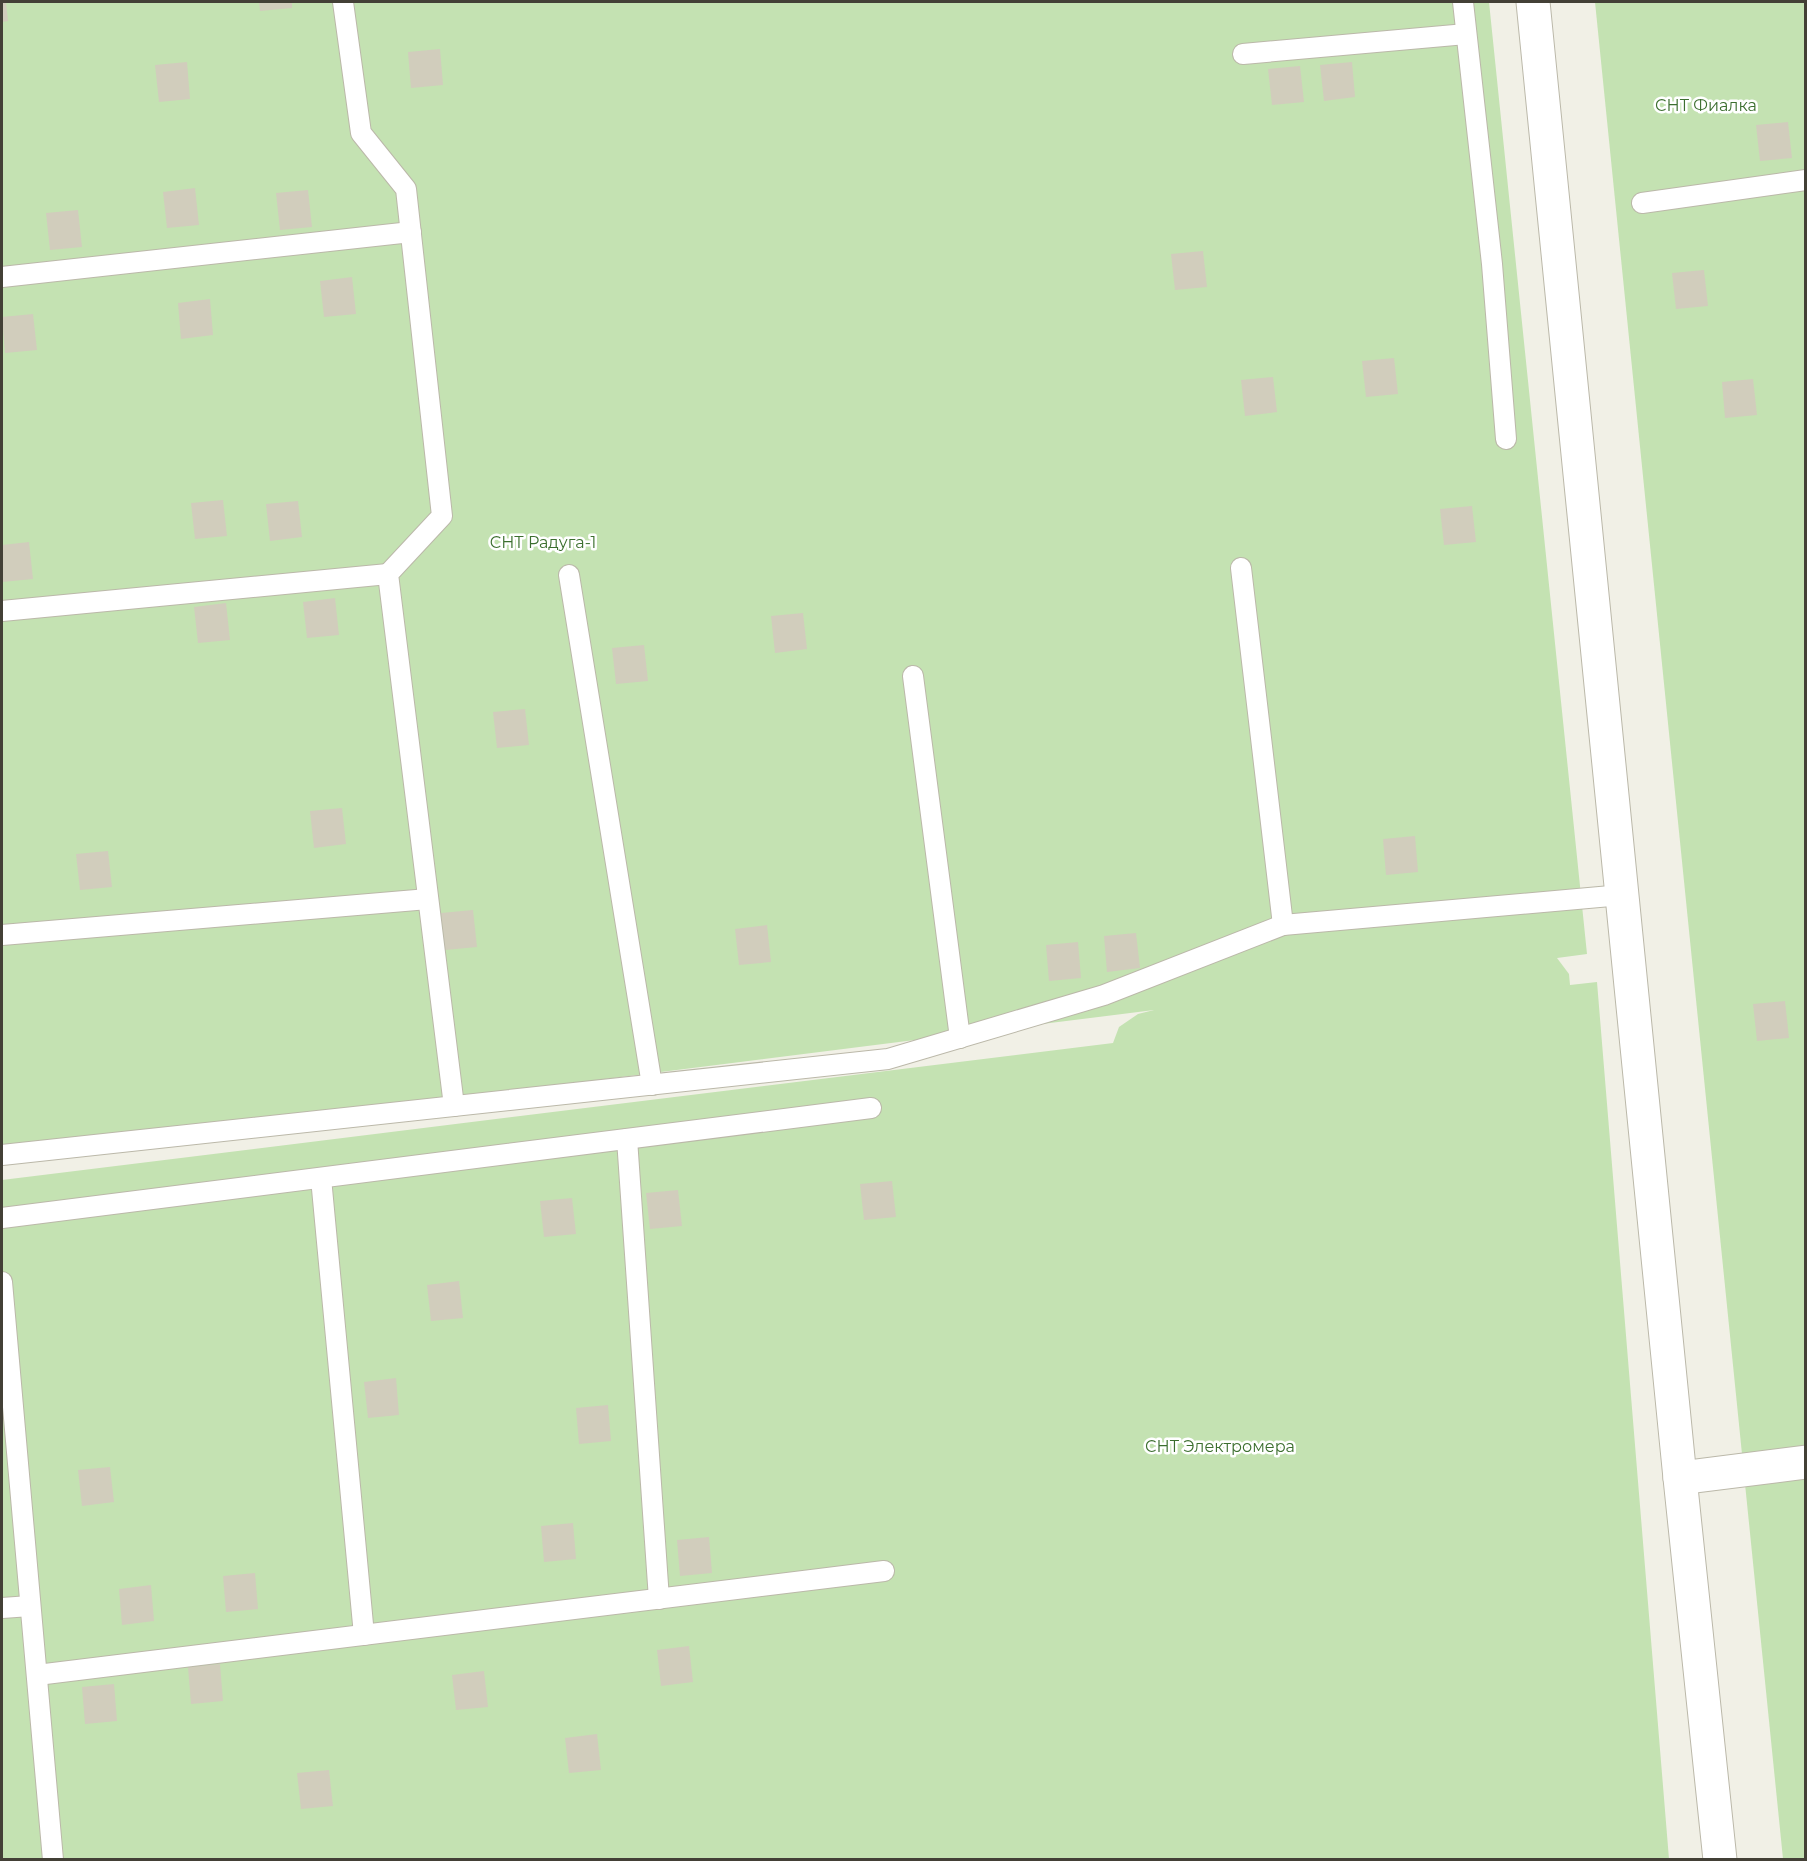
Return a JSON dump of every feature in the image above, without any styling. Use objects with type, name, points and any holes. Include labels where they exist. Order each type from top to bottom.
[{"type":"street","points":[[1533,2],[1720,1860]]},
{"type":"street","points":[[1680,1478],[1806,1462]]},
{"type":"lane","points":[[2,611],[388,574],[441,516],[406,189],[361,133],[342,2]]},
{"type":"lane","points":[[1463,2],[1492,264],[1506,439]]},
{"type":"lane","points":[[1243,54],[1466,34]]},
{"type":"lane","points":[[1642,203],[1806,180]]},
{"type":"lane","points":[[2,278],[411,232]]},
{"type":"lane","points":[[1241,568],[1283,925]]},
{"type":"lane","points":[[388,574],[454,1106]]},
{"type":"lane","points":[[569,575],[652,1086]]},
{"type":"lane","points":[[913,675],[960,1038]]},
{"type":"lane","points":[[2,1155],[888,1059],[1104,995],[1283,925],[1622,895]]},
{"type":"lane","points":[[2,935],[428,899]]},
{"type":"lane","points":[[2,1218],[872,1108]]},
{"type":"lane","points":[[627,1139],[659,1599]]},
{"type":"lane","points":[[321,1178],[364,1635]]},
{"type":"lane","points":[[2,1282],[53,1860]]},
{"type":"lane","points":[[37,1675],[884,1571]]},
{"type":"lane","points":[[2,1608],[30,1606]]},
{"type":"green space","points":[[2,2],[1489,2],[1587,954],[1557,958],[1569,974],[1570,985],[1597,982],[1669,1859],[2,1859],[2,1180],[1113,1043],[1119,1027],[1138,1014],[1154,1010],[2,1155]]},
{"type":"green space","name":"СНТ Фиалка","points":[[1595,2],[1805,2],[1805,1859],[1783,1859]]},
{"type":"building","points":[[2,2],[6,2],[8,21],[2,22]]},
{"type":"building","points":[[259,2],[292,2],[292,8],[260,11]]},
{"type":"building","points":[[440,49],[443,85],[411,88],[408,52]]},
{"type":"building","points":[[187,62],[190,99],[159,102],[155,65]]},
{"type":"building","points":[[1352,62],[1355,97],[1324,101],[1320,65]]},
{"type":"building","points":[[1300,66],[1304,102],[1272,105],[1268,69]]},
{"type":"building","points":[[1788,122],[1792,158],[1760,161],[1756,125]]},
{"type":"building","points":[[195,188],[199,225],[167,228],[163,192]]},
{"type":"building","points":[[308,190],[312,227],[280,230],[276,193]]},
{"type":"building","points":[[78,210],[82,247],[50,250],[46,213]]},
{"type":"building","points":[[1203,251],[1207,287],[1175,290],[1171,254]]},
{"type":"building","points":[[1704,270],[1708,306],[1676,309],[1672,273]]},
{"type":"building","points":[[352,277],[356,314],[324,317],[320,281]]},
{"type":"building","points":[[210,299],[213,335],[181,339],[178,303]]},
{"type":"building","points":[[33,314],[37,350],[5,353],[2,317]]},
{"type":"building","points":[[1394,358],[1398,394],[1366,397],[1362,361]]},
{"type":"building","points":[[1273,377],[1277,412],[1245,416],[1241,380]]},
{"type":"building","points":[[1753,379],[1757,415],[1725,418],[1722,382]]},
{"type":"building","points":[[223,500],[227,536],[195,539],[191,503]]},
{"type":"building","points":[[298,501],[302,537],[270,541],[266,504]]},
{"type":"building","points":[[1472,506],[1476,542],[1444,545],[1440,509]]},
{"type":"building","points":[[29,542],[33,579],[2,582],[2,545]]},
{"type":"building","points":[[335,598],[339,635],[307,638],[303,602]]},
{"type":"building","points":[[226,603],[230,640],[198,643],[194,607]]},
{"type":"building","points":[[803,613],[807,649],[775,653],[771,616]]},
{"type":"building","points":[[644,645],[648,681],[616,684],[612,648]]},
{"type":"building","points":[[525,709],[529,745],[497,748],[493,712]]},
{"type":"building","points":[[342,808],[346,844],[314,848],[310,811]]},
{"type":"building","points":[[1415,836],[1418,872],[1386,875],[1383,839]]},
{"type":"building","points":[[108,851],[112,887],[80,890],[76,854]]},
{"type":"building","points":[[473,910],[477,947],[445,950],[441,913]]},
{"type":"building","points":[[767,925],[771,962],[739,965],[735,929]]},
{"type":"building","points":[[1136,933],[1140,968],[1107,972],[1104,936]]},
{"type":"building","points":[[1078,942],[1081,978],[1049,981],[1046,945]]},
{"type":"building","points":[[1785,1001],[1789,1038],[1757,1041],[1753,1004]]},
{"type":"building","points":[[892,1181],[896,1217],[864,1220],[860,1184]]},
{"type":"building","points":[[678,1190],[682,1226],[650,1229],[646,1193]]},
{"type":"building","points":[[572,1198],[576,1234],[544,1237],[540,1201]]},
{"type":"building","points":[[459,1281],[463,1318],[431,1321],[427,1285]]},
{"type":"building","points":[[396,1378],[399,1415],[368,1418],[364,1382]]},
{"type":"building","points":[[608,1405],[611,1441],[579,1444],[576,1408]]},
{"type":"building","points":[[110,1467],[114,1502],[82,1506],[78,1470]]},
{"type":"building","points":[[573,1523],[576,1559],[544,1562],[541,1526]]},
{"type":"building","points":[[709,1537],[712,1573],[680,1576],[677,1540]]},
{"type":"building","points":[[255,1573],[258,1609],[226,1612],[223,1576]]},
{"type":"building","points":[[151,1585],[154,1621],[122,1625],[119,1589]]},
{"type":"building","points":[[689,1646],[693,1682],[661,1686],[657,1650]]},
{"type":"building","points":[[220,1664],[223,1701],[191,1704],[188,1667]]},
{"type":"building","points":[[484,1671],[488,1707],[456,1710],[452,1675]]},
{"type":"building","points":[[114,1684],[117,1721],[85,1724],[82,1687]]},
{"type":"building","points":[[597,1734],[601,1770],[569,1773],[565,1738]]},
{"type":"building","points":[[329,1770],[333,1806],[301,1809],[297,1773]]},
{"type":"park label","name":"СНТ Радуга-1","points":[[543,542]]},
{"type":"park label","name":"СНТ Электромера","points":[[1220,1446]]}]
